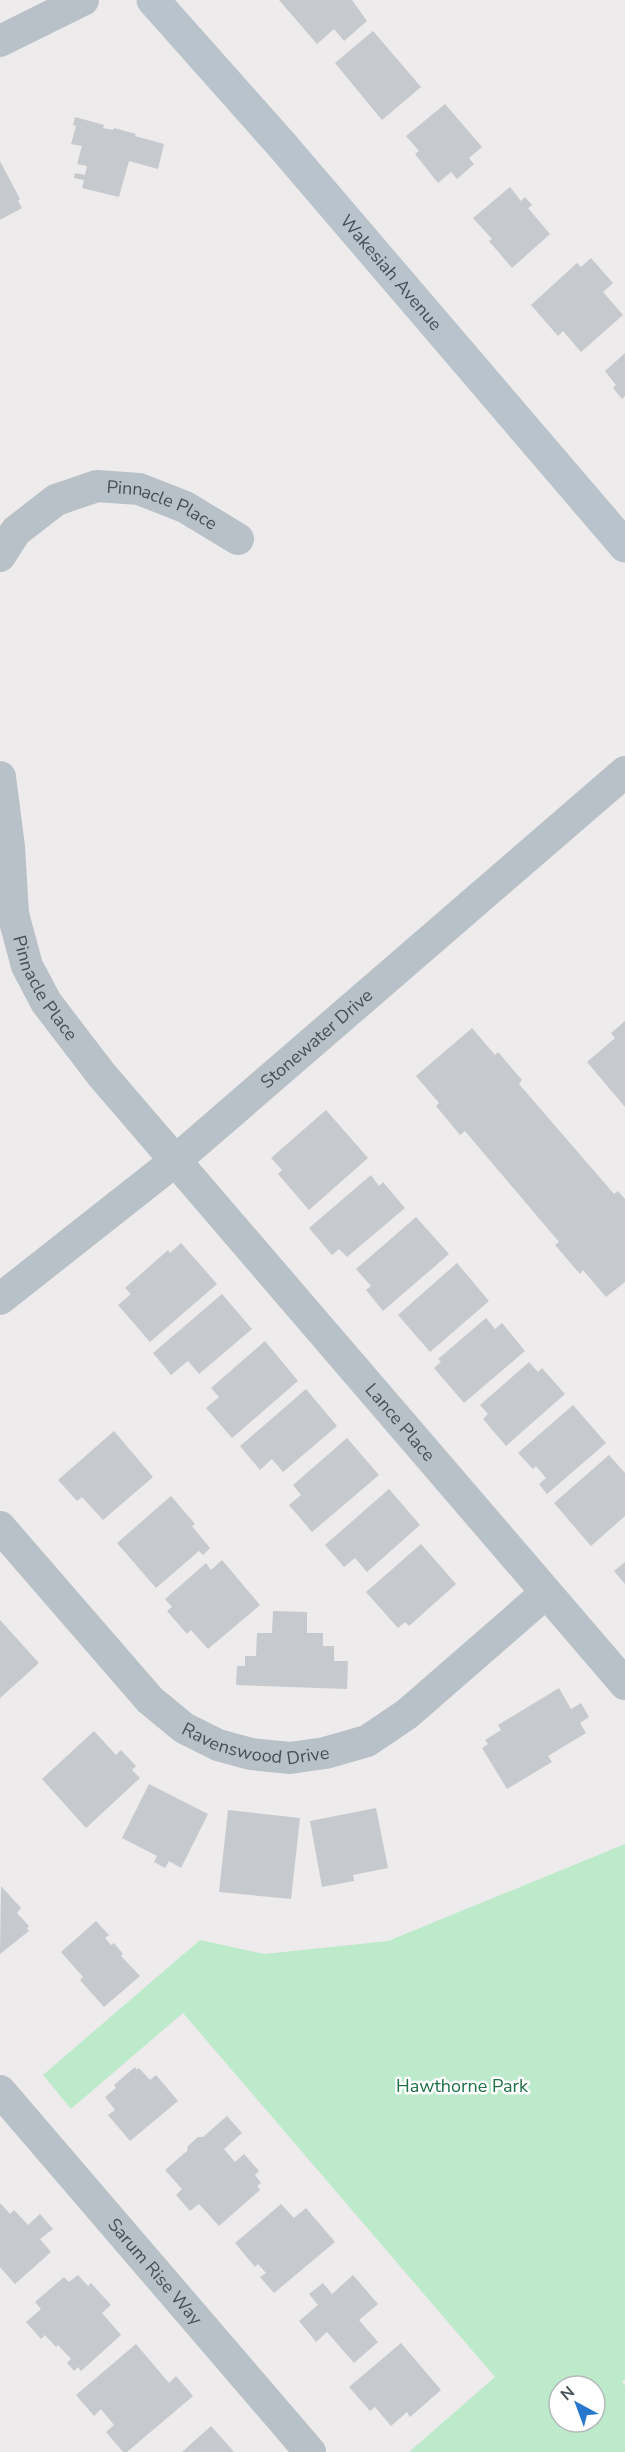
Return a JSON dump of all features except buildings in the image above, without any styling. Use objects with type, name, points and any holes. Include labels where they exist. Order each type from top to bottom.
[{"type":"main road","name":"Wakesiah Avenue","points":[[153,0],[281,144],[625,546]]},
{"type":"street","points":[[0,41],[83,0]]},
{"type":"street","name":"Pinnacle Place","points":[[0,556],[16,531],[56,500],[97,486],[139,489],[184,507],[238,539]]},
{"type":"street","name":"Stonewater Drive","points":[[0,1299],[175,1161],[625,772]]},
{"type":"street","name":"Pinnacle Place","points":[[0,777],[9,847],[13,914],[27,966],[46,1002],[101,1074],[175,1161]]},
{"type":"street","name":"Lance Place","points":[[175,1161],[625,1684]]},
{"type":"street","name":"Ravenswood Drive","points":[[0,1527],[150,1700],[184,1728],[218,1745],[251,1754],[290,1758],[325,1753],[367,1741],[407,1714],[546,1593]]},
{"type":"street","name":"Sarum Rise Way","points":[[0,2091],[310,2452]]},
{"type":"green space","name":"Hawthorne Park","points":[[625,1844],[625,2379],[622,2382],[625,2385],[625,2452],[409,2452],[495,2377],[183,2013],[71,2109],[43,2075],[200,1940],[264,1954],[388,1941]]}]
